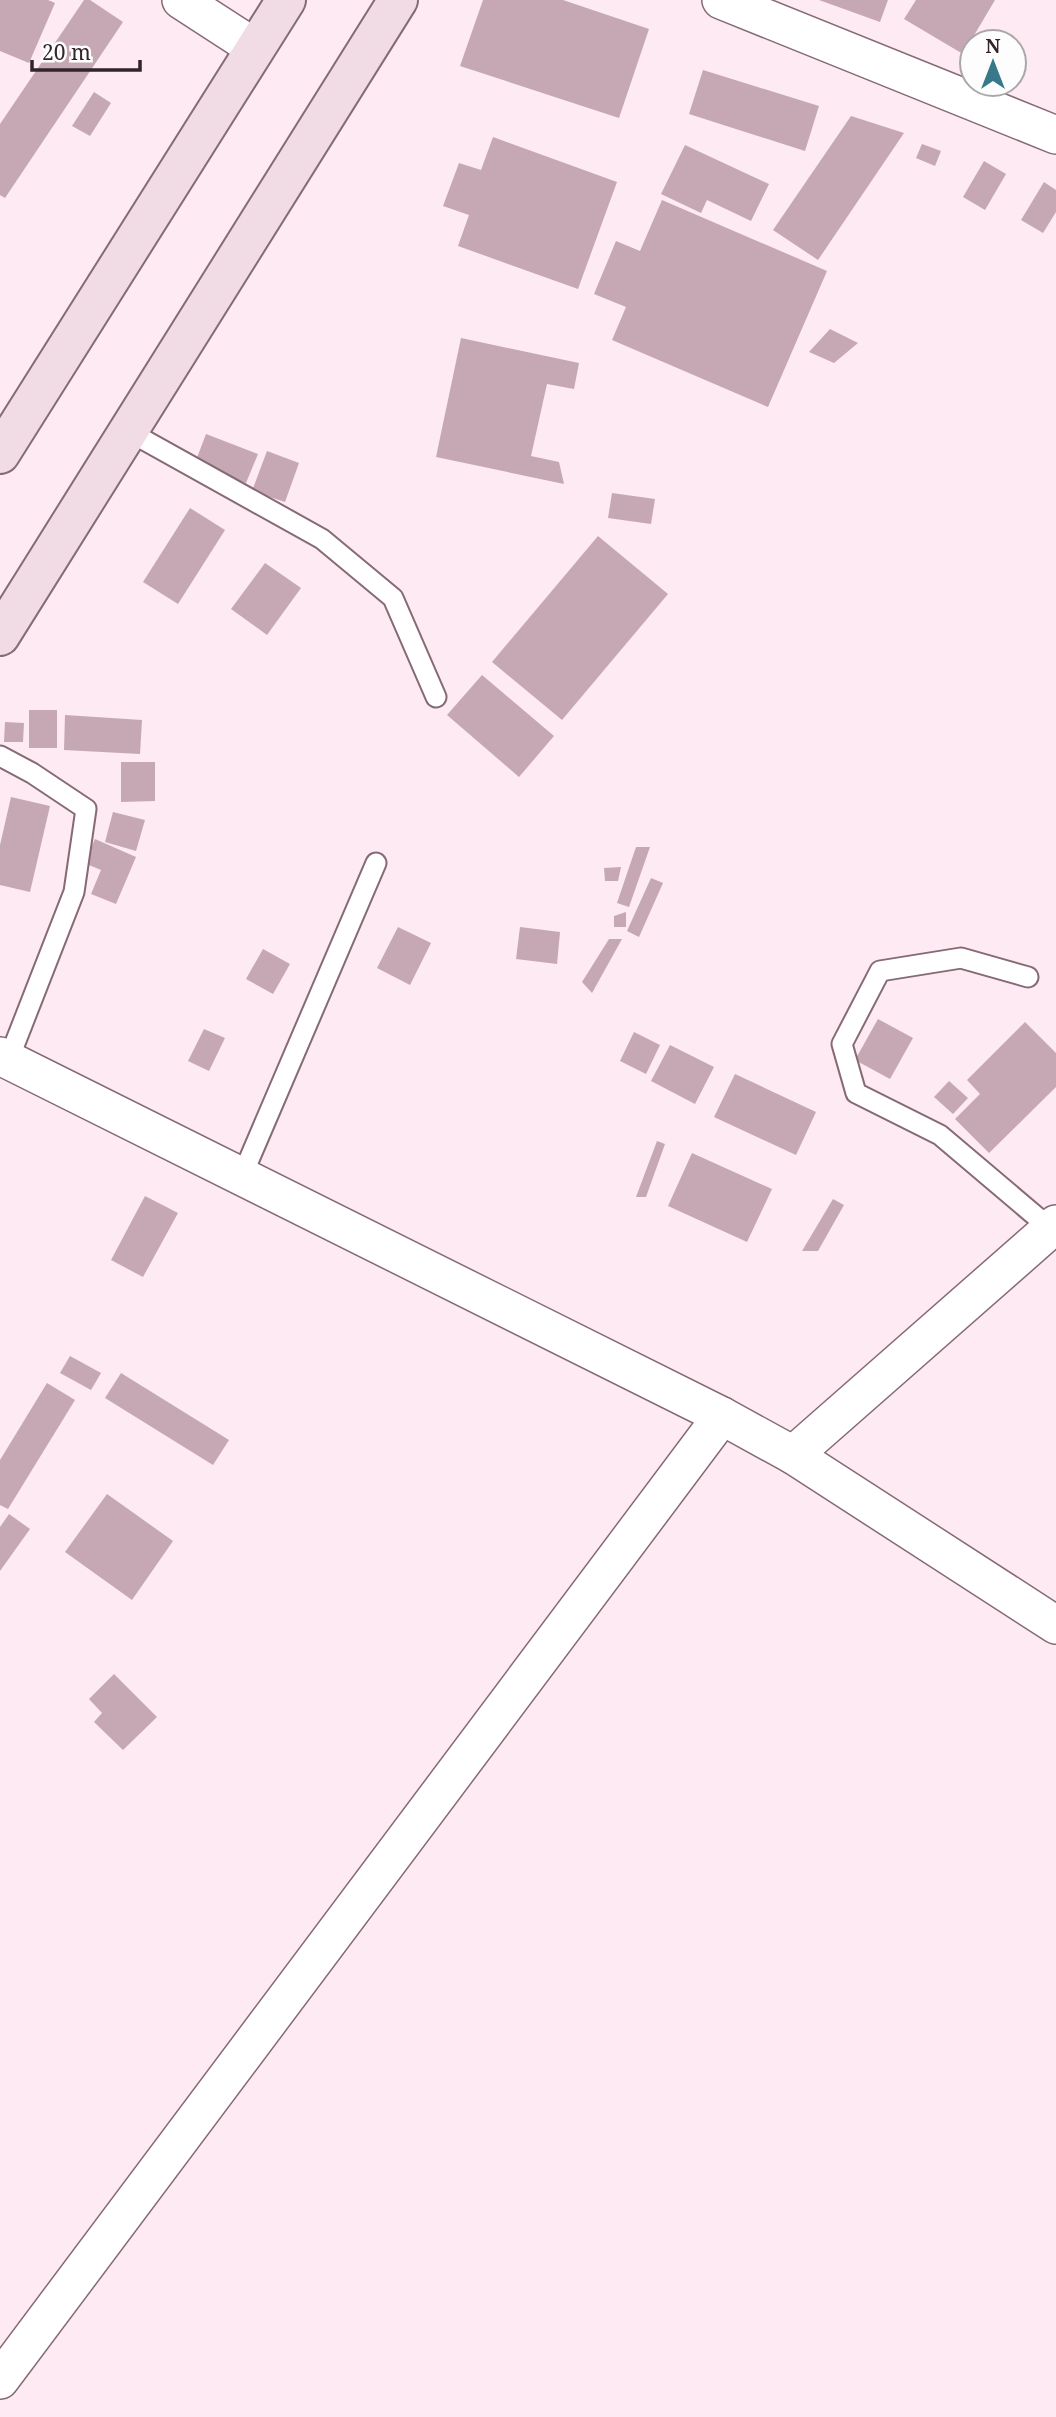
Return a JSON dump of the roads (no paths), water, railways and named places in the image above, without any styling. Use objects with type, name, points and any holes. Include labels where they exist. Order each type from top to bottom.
[{"type":"main road","points":[[0,454],[286,0]]},
{"type":"main road","points":[[0,636],[398,0]]},
{"type":"street","points":[[181,0],[255,48]]},
{"type":"street","points":[[720,0],[1056,135]]},
{"type":"street","points":[[4,1058],[722,1416],[793,1455],[1056,1625]]},
{"type":"street","points":[[793,1455],[1054,1227]]},
{"type":"street","points":[[0,2380],[722,1416]]},
{"type":"lane","points":[[128,431],[321,539],[393,598],[436,697]]},
{"type":"lane","points":[[0,755],[86,809],[74,892],[4,1058]]},
{"type":"lane","points":[[242,1177],[376,863]]},
{"type":"lane","points":[[1028,977],[961,958],[880,971],[842,1044],[856,1093],[940,1135],[1054,1227]]}]
